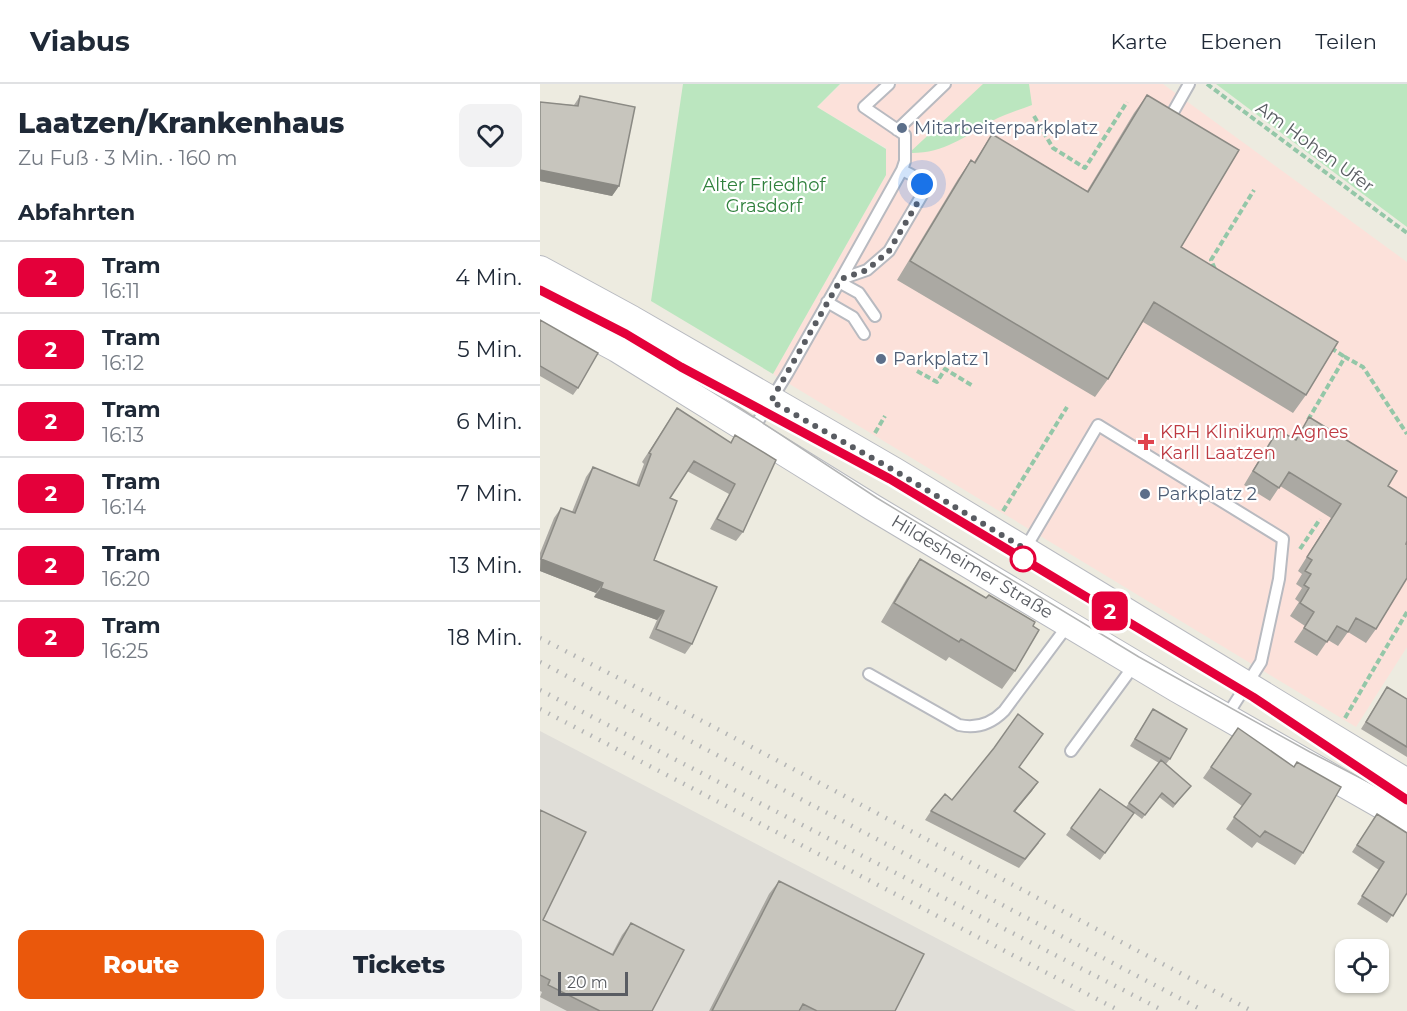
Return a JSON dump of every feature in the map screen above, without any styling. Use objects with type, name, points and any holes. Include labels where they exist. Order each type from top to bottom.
[{"type":"street","points":[[540,269],[895,471],[1407,782]]},
{"type":"street","name":"Hildesheimer Straße","points":[[540,308],[617,349],[867,504],[1069,625],[1407,820]]},
{"type":"lane","points":[[752,431],[902,170],[905,161],[904,135],[864,107],[889,84]]},
{"type":"lane","points":[[897,130],[945,84]]},
{"type":"lane","points":[[1168,122],[1189,84]]},
{"type":"lane","points":[[840,280],[867,270],[889,251],[922,195],[922,184],[918,178],[902,170]]},
{"type":"lane","points":[[840,280],[859,293],[875,316]]},
{"type":"lane","points":[[827,302],[853,317],[864,334]]},
{"type":"lane","points":[[1025,549],[1098,425],[1283,539],[1279,579],[1261,662],[1226,717]]},
{"type":"lane","points":[[868,674],[959,725],[980,726],[991,722],[1004,711],[1069,625]]},
{"type":"lane","points":[[1071,751],[1136,664]]},
{"type":"path","name":"Am Hohen Ufer","points":[[1207,84],[1407,233]]},
{"type":"path","points":[[1034,116],[1053,148],[1085,168],[1127,102]]},
{"type":"path","points":[[1215,270],[1211,260],[1254,190]]},
{"type":"path","points":[[1326,345],[1363,367],[1407,434]]},
{"type":"path","points":[[1306,425],[1345,357]]},
{"type":"path","points":[[917,371],[937,382],[945,369],[973,386]]},
{"type":"path","points":[[1009,502],[1066,407]]},
{"type":"path","points":[[1334,737],[1407,612]]},
{"type":"shaded area","name":"KRH Klinikum Agnes Karll Laatzen","points":[[841,84],[1163,84],[1407,262],[1407,647],[1356,727],[773,374],[886,175],[886,148],[817,107]]},
{"type":"shaded area","points":[[540,731],[1076,1011],[540,1011]]},
{"type":"green space","name":"Alter Friedhof Grasdorf","points":[[683,84],[840,84],[817,107],[886,149],[886,175],[773,374],[651,301]]},
{"type":"green space","points":[[983,84],[1029,84],[1032,105],[997,119],[943,148],[909,153]]},
{"type":"green space","points":[[1216,84],[1407,84],[1407,227]]},
{"type":"building","points":[[1147,95],[1239,150],[1181,247],[1338,342],[1306,395],[1154,302],[1108,379],[910,261],[971,160],[975,163],[992,134],[1088,192]]},
{"type":"building","points":[[580,96],[635,107],[619,186],[540,170],[540,102],[578,106]]},
{"type":"building","points":[[540,320],[598,353],[578,388],[540,366]]},
{"type":"building","points":[[677,408],[731,443],[735,435],[776,460],[743,532],[717,519],[735,484],[694,461],[670,498],[677,501],[654,560],[717,587],[692,644],[656,629],[664,611],[601,588],[603,583],[541,559],[561,508],[575,513],[593,467],[639,486],[651,454],[649,453]]},
{"type":"building","points":[[1309,417],[1397,471],[1388,486],[1407,498],[1407,578],[1376,629],[1356,618],[1348,632],[1337,626],[1327,642],[1304,628],[1314,612],[1300,603],[1309,588],[1304,585],[1311,574],[1305,571],[1312,560],[1307,557],[1341,504],[1289,472],[1279,488],[1253,471],[1278,430],[1296,440]]},
{"type":"building","points":[[920,559],[986,598],[989,595],[1035,622],[1033,626],[1039,630],[1015,671],[961,639],[959,642],[894,603]]},
{"type":"building","points":[[1387,687],[1407,699],[1407,747],[1366,722]]},
{"type":"building","points":[[1153,709],[1187,729],[1170,759],[1135,739]]},
{"type":"building","points":[[1018,714],[1043,734],[1019,767],[1038,782],[1014,811],[1045,834],[1025,859],[931,811],[945,794],[952,800]]},
{"type":"building","points":[[1238,728],[1294,767],[1297,762],[1341,787],[1303,853],[1265,831],[1260,837],[1234,817],[1251,794],[1211,767]]},
{"type":"building","points":[[1161,760],[1191,786],[1175,804],[1162,793],[1145,815],[1129,803]]},
{"type":"building","points":[[1100,789],[1134,813],[1105,853],[1071,828]]},
{"type":"building","points":[[540,810],[586,832],[543,920],[613,955],[631,923],[684,950],[652,1011],[600,1011],[548,985],[550,980],[540,975]]},
{"type":"building","points":[[1377,814],[1407,833],[1407,893],[1393,916],[1362,896],[1384,862],[1357,845]]},
{"type":"building","points":[[779,881],[924,954],[895,1011],[817,1011],[803,1004],[799,1011],[712,1011]]},
{"type":"tram line","name":"2","points":[[540,290],[626,334],[681,367],[890,479],[1253,697],[1407,800]]},
{"type":"tram line","points":[[540,291],[625,335],[681,369],[877,498],[1139,657],[1310,752],[1407,802]]},
{"type":"tram line","points":[[739,399],[819,440],[924,499],[1243,691],[1362,771]]},
{"type":"railway","points":[[540,638],[689,714],[1252,1011]]},
{"type":"railway","points":[[540,662],[1204,1011]]},
{"type":"railway","points":[[540,690],[1164,1011]]},
{"type":"railway","points":[[540,709],[1120,1011]]},
{"type":"place","name":"Mitarbeiterparkplatz","points":[[902,128]]},
{"type":"place","name":"Parkplatz 1","points":[[881,359]]},
{"type":"place","name":"KRH Klinikum Agnes Karll Laatzen","points":[[1146,442]]},
{"type":"place","name":"Parkplatz 2","points":[[1145,494]]},
{"type":"route","points":[[922,184],[922,195],[889,251],[867,270],[841,279],[771,401],[895,471],[1025,549],[1023,559]]}]
